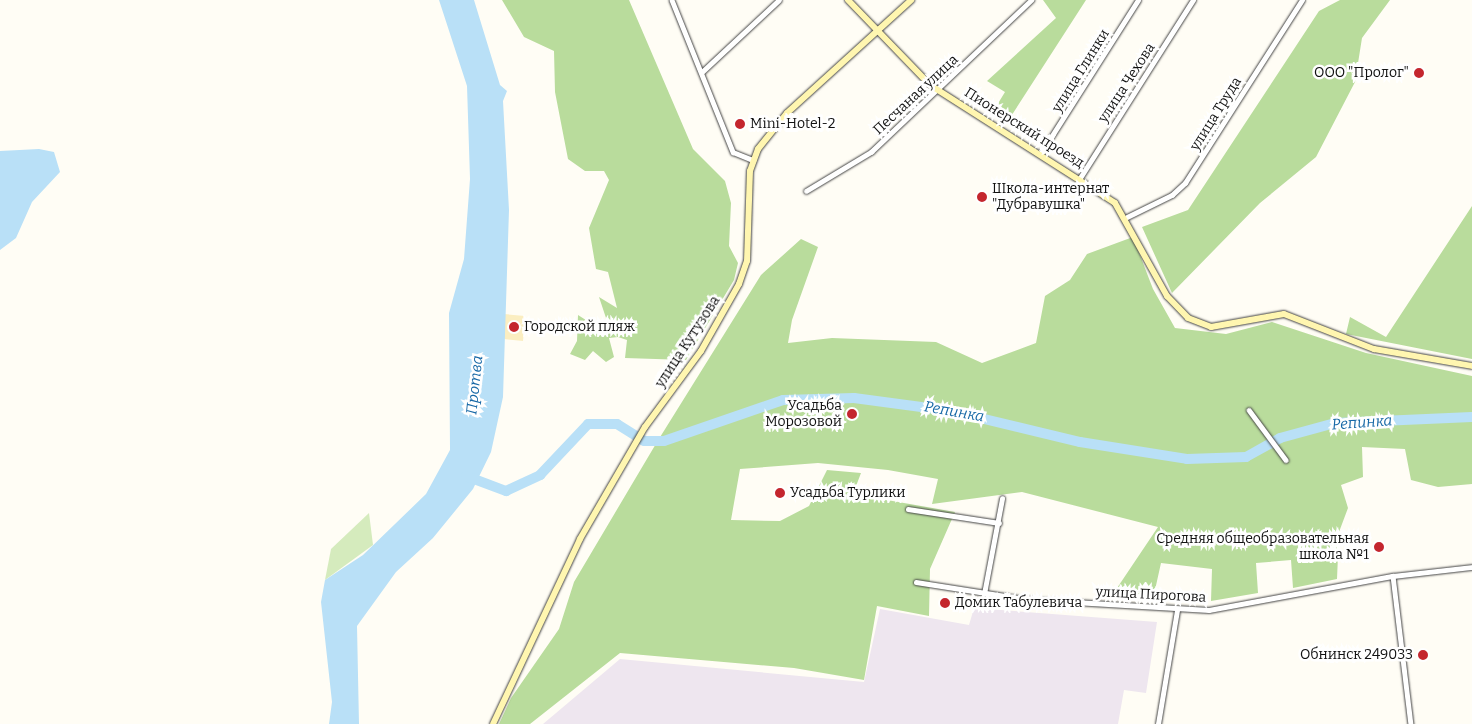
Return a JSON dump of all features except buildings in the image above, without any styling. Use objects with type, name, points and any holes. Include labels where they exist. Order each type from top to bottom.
[{"type":"main road","name":"Пионерский проезд","points":[[848,0],[877,32],[939,90],[1080,178],[1127,217],[1167,296],[1188,318],[1211,327],[1284,314],[1374,349],[1472,366]]},
{"type":"main road","points":[[753,160],[787,113],[911,0]]},
{"type":"main road","name":"улица Кутузова","points":[[493,724],[580,539],[633,446],[701,351],[739,284],[747,261],[753,160]]},
{"type":"street","points":[[672,0],[733,152],[753,160]]},
{"type":"street","points":[[702,72],[779,0]]},
{"type":"street","name":"Песчаная улица","points":[[806,191],[871,152],[939,90],[1031,0]]},
{"type":"street","name":"улица Глинки","points":[[1041,153],[1138,0]]},
{"type":"street","name":"улица Чехова","points":[[1080,178],[1194,0]]},
{"type":"street","name":"улица Труда","points":[[1127,217],[1172,195],[1185,183],[1302,0]]},
{"type":"street","points":[[1249,410],[1286,460]]},
{"type":"street","points":[[984,594],[999,523],[1002,499]]},
{"type":"street","points":[[908,509],[999,523]]},
{"type":"street","name":"улица Пирогова","points":[[916,582],[984,594],[1177,610],[1209,610],[1393,576],[1472,567]]},
{"type":"street","points":[[1393,576],[1411,724]]},
{"type":"street","points":[[1158,724],[1177,610]]},
{"type":"shaded area","points":[[974,608],[1157,622],[1146,693],[1124,690],[1118,724],[543,724],[620,659],[864,682],[880,609],[969,625]]},
{"type":"green space","points":[[502,0],[629,0],[693,149],[725,181],[731,203],[729,246],[738,263],[734,280],[686,360],[625,358],[627,340],[618,337],[609,338],[614,357],[606,362],[593,351],[585,360],[570,354],[577,341],[578,315],[603,331],[606,318],[599,297],[617,308],[608,272],[596,269],[589,228],[609,180],[604,171],[585,171],[568,159],[555,92],[554,51],[524,37]]},
{"type":"green space","points":[[1043,0],[1086,0],[1008,121],[994,110],[1005,92],[987,81],[1056,18]]},
{"type":"green space","points":[[1340,0],[1390,0],[1362,38],[1355,82],[1316,157],[1260,203],[1172,293],[1142,227],[1188,210],[1319,11]]},
{"type":"green space","points":[[1472,206],[1472,359],[1346,334],[1350,317],[1386,337]]},
{"type":"green space","points":[[1133,237],[1153,289],[1175,328],[1226,334],[1272,322],[1366,353],[1472,376],[1472,484],[1438,487],[1411,480],[1405,449],[1362,447],[1363,477],[1341,485],[1348,508],[1339,532],[1337,579],[1293,588],[1291,560],[1256,563],[1258,593],[1211,601],[1212,569],[1161,563],[1153,599],[1111,597],[1158,527],[1022,492],[932,504],[938,479],[888,470],[818,463],[740,469],[731,520],[780,521],[809,506],[827,470],[861,473],[853,494],[955,512],[930,569],[929,616],[877,606],[864,680],[794,668],[620,653],[530,724],[499,724],[511,698],[559,629],[574,582],[657,442],[761,275],[801,239],[818,247],[792,320],[788,343],[832,338],[936,342],[982,363],[1036,343],[1045,296],[1070,280],[1087,254]]},
{"type":"green space","points":[[369,513],[373,545],[325,580],[331,549]]},
{"type":"sand","name":"Городской пляж","points":[[504,314],[525,316],[523,341],[504,339]]},
{"type":"water","name":"Протва","points":[[439,0],[474,0],[500,85],[507,91],[503,101],[509,210],[503,397],[491,452],[473,489],[433,538],[396,572],[357,626],[359,724],[329,724],[332,702],[321,602],[325,580],[363,555],[426,494],[450,450],[449,313],[464,259],[470,179],[467,86]]},
{"type":"water","points":[[39,149],[54,152],[60,172],[32,202],[16,238],[0,250],[0,151]]},
{"type":"waterway","name":"Репинка","points":[[466,476],[506,491],[540,475],[588,424],[617,424],[644,441],[664,441],[783,400],[854,398],[951,411],[1080,442],[1187,459],[1246,457],[1280,438],[1335,423],[1472,417]]},
{"type":"place","name":"ООО \"Пролог\"","points":[[1419,73]]},
{"type":"place","name":"Mini-Hotel-2","points":[[740,124]]},
{"type":"place","name":"Школа-интернат \"Дубравушка\"","points":[[982,197]]},
{"type":"place","name":"Городской пляж","points":[[514,327]]},
{"type":"place","name":"Усадьба Морозовой","points":[[852,414]]},
{"type":"place","name":"Усадьба Турлики","points":[[780,493]]},
{"type":"place","name":"Средняя общеобразовательная школа №1","points":[[1379,547]]},
{"type":"place","name":"Домик Табулевича","points":[[945,603]]},
{"type":"place","name":"Обнинск 249033","points":[[1423,655]]}]
